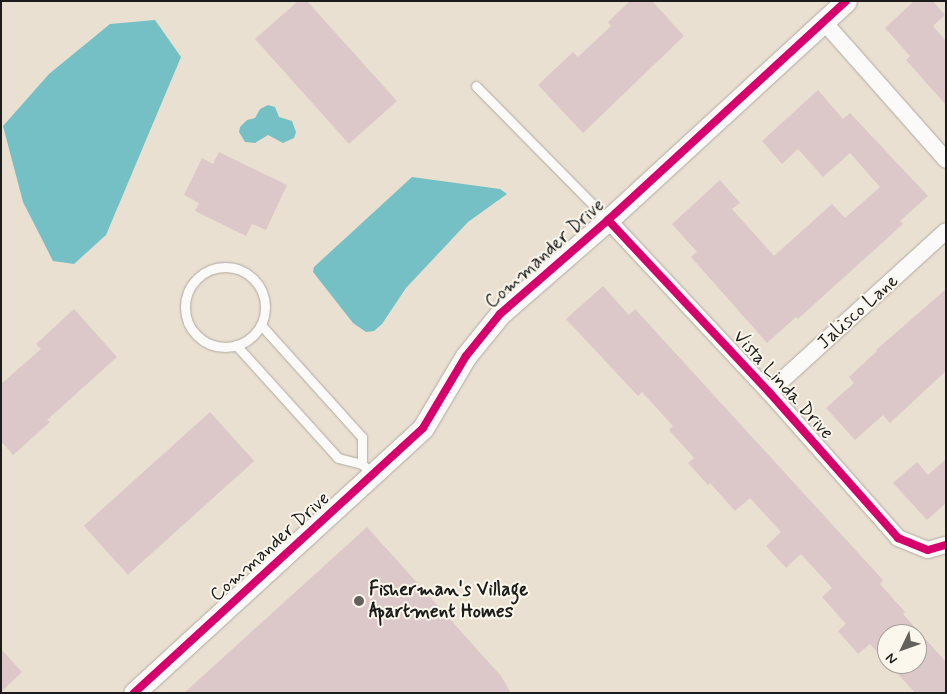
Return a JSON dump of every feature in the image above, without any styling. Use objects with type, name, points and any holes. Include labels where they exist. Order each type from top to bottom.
[{"type":"street","name":"Commander Drive","points":[[134,693],[368,469],[423,428],[466,356],[500,314],[608,220],[846,1]]},
{"type":"street","points":[[824,22],[946,160]]},
{"type":"street","name":"Vista Linda Drive","points":[[608,220],[769,392],[898,538],[928,550],[946,545]]},
{"type":"street","name":"Jalisco Lane","points":[[769,392],[946,231]]},
{"type":"lane","points":[[476,86],[608,220]]},
{"type":"lane","points":[[228,266],[246,271],[263,292],[265,313],[261,325],[253,336],[236,346],[216,346],[204,341],[194,332],[187,321],[184,307],[186,294],[193,282],[203,272],[215,267],[228,266]]},
{"type":"lane","points":[[261,325],[362,437],[368,469]]},
{"type":"lane","points":[[236,346],[338,458],[368,469]]},
{"type":"water","points":[[155,20],[181,57],[106,235],[74,264],[53,261],[23,202],[3,126],[49,74],[110,24]]},
{"type":"water","points":[[268,105],[275,107],[279,117],[292,121],[296,132],[294,138],[283,143],[268,135],[255,143],[245,142],[239,132],[240,127],[247,120],[255,118],[260,109]]},
{"type":"water","points":[[412,177],[500,189],[507,194],[468,222],[406,288],[382,324],[374,331],[366,332],[353,323],[313,272],[314,267]]},
{"type":"building","points":[[298,1],[307,1],[397,101],[349,144],[255,39]]},
{"type":"building","points":[[630,1],[652,1],[684,36],[583,133],[538,85],[573,52],[578,57],[611,26],[608,22]]},
{"type":"building","points":[[914,1],[933,1],[945,15],[933,26],[946,41],[946,105],[906,60],[910,56],[885,28]]},
{"type":"building","points":[[818,90],[843,119],[850,113],[928,196],[900,221],[903,224],[798,319],[796,317],[767,343],[691,257],[697,252],[672,224],[720,180],[740,203],[732,209],[774,256],[832,204],[845,218],[880,187],[850,153],[823,177],[798,149],[782,164],[762,141]]},
{"type":"building","points":[[219,152],[287,185],[266,230],[252,224],[246,236],[195,211],[199,203],[184,195],[202,158],[213,164]]},
{"type":"building","points":[[603,286],[629,315],[635,309],[883,580],[880,584],[905,612],[903,614],[912,624],[877,624],[877,652],[870,644],[858,654],[838,631],[846,624],[822,597],[832,588],[801,554],[786,568],[766,546],[781,532],[750,498],[735,511],[710,483],[708,485],[688,463],[694,458],[669,430],[673,426],[642,392],[638,396],[566,319]]},
{"type":"building","points":[[946,289],[946,371],[890,423],[883,415],[855,440],[826,408],[854,383],[849,377],[876,350]]},
{"type":"building","points":[[74,309],[117,357],[47,420],[50,422],[13,455],[1,441],[1,384],[41,349],[36,344]]},
{"type":"building","points":[[210,412],[254,461],[128,575],[84,526]]},
{"type":"building","points":[[946,459],[946,503],[927,520],[893,483],[917,462],[928,475]]},
{"type":"building","name":"Fisherman's Village Apartment Homes","points":[[367,527],[501,676],[511,693],[184,693]]},
{"type":"building","points":[[927,641],[946,662],[946,693],[915,693],[898,674],[927,674]]},
{"type":"building","points":[[1,649],[22,672],[1,692]]},
{"type":"cycle path","points":[[134,693],[423,428],[466,356],[500,314],[608,220],[846,1]]},
{"type":"cycle path","points":[[608,220],[769,392],[898,538],[928,550],[946,545]]},
{"type":"place","name":"Fisherman's Village Apartment Homes","points":[[359,601]]}]
